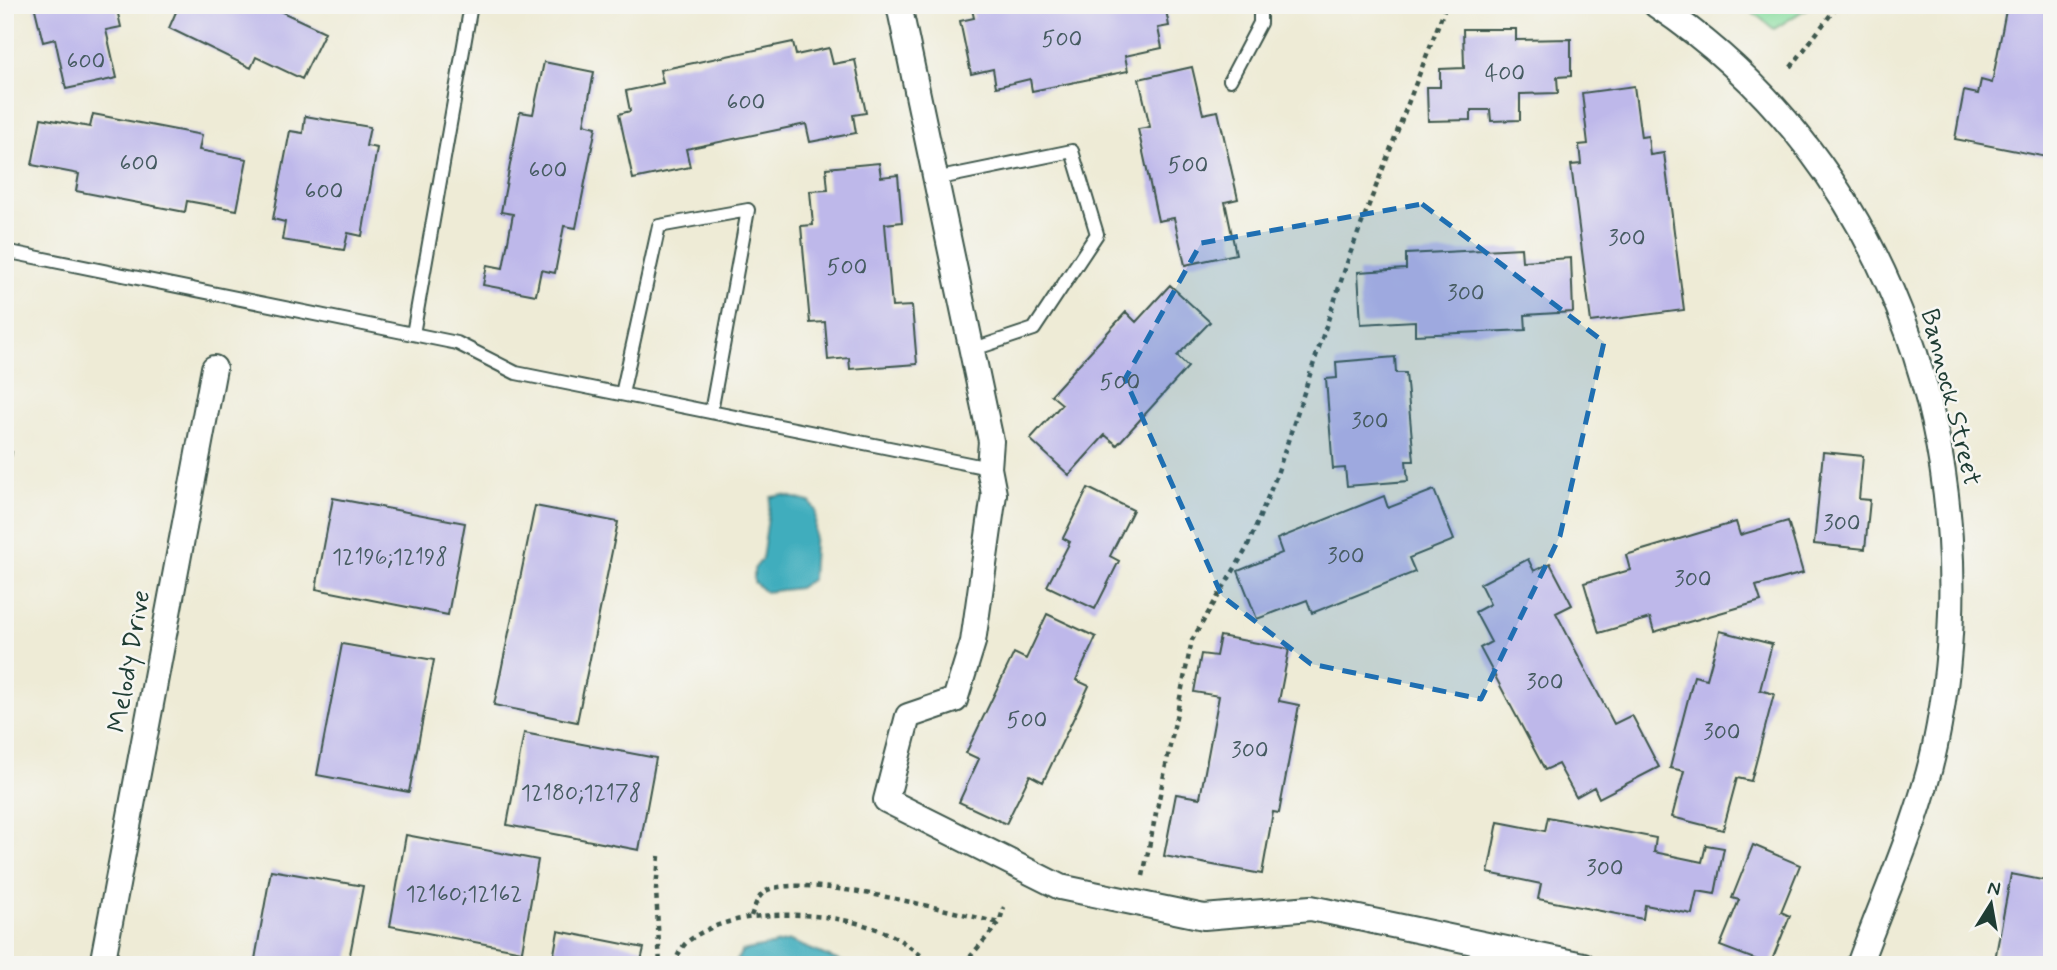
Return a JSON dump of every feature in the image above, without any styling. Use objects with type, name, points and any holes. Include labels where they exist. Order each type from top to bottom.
[{"type":"street","points":[[899,5],[991,441],[989,468],[994,494],[977,595],[973,642],[955,700],[908,716],[886,800],[1060,887],[1204,917],[1311,908],[1583,965]]},
{"type":"street","name":"Bannock Street","points":[[1656,5],[1721,56],[1762,94],[1810,149],[1843,195],[1894,291],[1937,446],[1948,506],[1952,587],[1946,679],[1934,747],[1922,793],[1859,965]]},
{"type":"street","name":"Melody Drive","points":[[103,965],[214,368]]},
{"type":"lane","points":[[413,334],[471,5]]},
{"type":"lane","points":[[1230,80],[1260,23],[1260,5]]},
{"type":"lane","points":[[935,179],[1072,150],[1097,233],[1034,329],[971,350]]},
{"type":"lane","points":[[622,394],[659,226],[748,210],[711,412]]},
{"type":"lane","points":[[5,251],[457,343],[516,373],[989,468]]},
{"type":"path","points":[[1129,877],[1142,880],[1192,640],[1247,548],[1276,477],[1350,254],[1446,5]]},
{"type":"path","points":[[1791,67],[1838,5]]},
{"type":"path","points":[[659,856],[656,889],[660,965]]},
{"type":"path","points":[[751,916],[758,899],[766,890],[778,887],[813,887],[900,899],[999,923]]},
{"type":"path","points":[[963,965],[999,923],[1004,907]]},
{"type":"path","points":[[673,965],[685,943],[713,927],[751,916],[805,916],[887,933],[933,965]]},
{"type":"highlighted area","points":[[1422,204],[1604,342],[1560,536],[1481,699],[1311,664],[1222,596],[1125,379],[1201,243]]},
{"type":"green space","points":[[1744,5],[1812,5],[1774,29]]},
{"type":"water","points":[[783,495],[810,502],[816,511],[812,579],[799,588],[765,592],[754,582],[754,569],[762,559],[771,497]]},
{"type":"water","points":[[790,941],[849,965],[734,965],[742,951]]},
{"type":"building","points":[[34,5],[116,5],[121,27],[106,30],[117,78],[66,89],[55,39],[43,42]]},
{"type":"building","points":[[163,5],[283,5],[280,11],[325,32],[302,79],[256,57],[251,68],[169,28],[176,12]]},
{"type":"building","points":[[971,5],[1019,5],[1020,9],[1037,5],[1165,5],[1169,26],[1158,28],[1162,48],[1125,56],[1128,71],[1032,91],[1030,79],[996,87],[993,69],[971,74],[960,21],[974,18]]},
{"type":"building","points":[[2007,5],[2052,5],[2052,158],[1955,139],[1964,91],[1978,94],[1981,80],[1992,83]]},
{"type":"building","points":[[1463,29],[1516,29],[1516,40],[1571,39],[1571,76],[1557,77],[1558,93],[1520,94],[1520,120],[1491,121],[1490,110],[1471,110],[1471,120],[1428,121],[1427,87],[1440,87],[1440,69],[1464,68]]},
{"type":"building","points":[[793,42],[796,55],[829,48],[833,64],[855,60],[866,113],[853,115],[856,133],[810,142],[806,124],[686,149],[690,167],[633,179],[619,114],[630,111],[626,91],[663,83],[660,70]]},
{"type":"building","points":[[544,62],[594,72],[584,124],[596,127],[576,228],[564,226],[555,273],[541,270],[536,295],[483,285],[487,265],[503,268],[513,214],[501,212],[520,112],[533,114]]},
{"type":"building","points":[[1192,67],[1203,114],[1218,111],[1238,199],[1225,202],[1236,254],[1185,265],[1174,218],[1158,221],[1138,129],[1150,127],[1139,79]]},
{"type":"building","points":[[1634,86],[1641,137],[1648,136],[1650,155],[1664,153],[1684,310],[1591,322],[1571,165],[1581,164],[1579,145],[1588,144],[1582,93]]},
{"type":"building","points":[[93,114],[202,135],[199,150],[247,159],[237,210],[187,201],[185,212],[76,191],[79,174],[32,165],[41,118],[90,127]]},
{"type":"building","points":[[305,116],[370,127],[366,146],[377,148],[362,236],[348,233],[344,250],[282,240],[285,222],[273,219],[290,131],[303,133]]},
{"type":"building","points":[[879,163],[881,177],[898,175],[902,222],[885,224],[892,307],[912,306],[917,364],[850,369],[849,358],[828,360],[825,322],[810,323],[801,226],[813,225],[810,191],[828,190],[826,168]]},
{"type":"building","points":[[1521,248],[1522,261],[1571,258],[1573,312],[1525,315],[1526,330],[1415,335],[1415,321],[1361,324],[1358,272],[1406,269],[1406,254]]},
{"type":"building","points":[[1170,285],[1210,322],[1177,356],[1188,367],[1117,445],[1105,435],[1069,475],[1030,439],[1062,404],[1051,395],[1126,312],[1136,322]]},
{"type":"building","points":[[1395,357],[1396,373],[1406,373],[1414,461],[1406,461],[1408,481],[1347,486],[1345,468],[1333,469],[1326,379],[1337,378],[1336,362]]},
{"type":"building","points":[[5,451],[12,452],[7,479],[5,479]]},
{"type":"building","points":[[1823,452],[1863,456],[1859,499],[1870,500],[1865,549],[1814,544]]},
{"type":"building","points":[[1088,488],[1133,510],[1110,556],[1119,561],[1095,609],[1047,586],[1070,542],[1063,538]]},
{"type":"building","points":[[1434,490],[1454,540],[1409,558],[1415,572],[1312,613],[1307,600],[1257,619],[1238,571],[1282,553],[1277,539],[1384,496],[1388,508]]},
{"type":"building","points":[[333,498],[465,523],[448,615],[316,589]]},
{"type":"building","points":[[535,506],[618,522],[577,722],[494,705]]},
{"type":"building","points":[[1788,521],[1803,573],[1756,586],[1761,601],[1654,632],[1650,618],[1599,633],[1584,583],[1630,570],[1626,555],[1736,522],[1740,535]]},
{"type":"building","points":[[1528,559],[1534,571],[1550,563],[1572,605],[1556,613],[1614,724],[1632,715],[1659,767],[1599,798],[1594,787],[1576,797],[1558,764],[1545,770],[1480,648],[1491,642],[1475,612],[1490,604],[1480,584]]},
{"type":"building","points":[[1047,614],[1096,637],[1076,680],[1089,686],[1043,782],[1030,775],[1006,824],[959,802],[979,759],[966,753],[1014,653],[1026,659]]},
{"type":"building","points":[[1720,631],[1772,644],[1760,690],[1774,694],[1751,781],[1737,778],[1723,830],[1672,817],[1684,771],[1670,768],[1694,676],[1707,679]]},
{"type":"building","points":[[1220,636],[1289,649],[1279,701],[1299,705],[1279,813],[1273,812],[1262,874],[1164,856],[1176,794],[1200,798],[1219,696],[1194,692],[1201,654],[1216,656]]},
{"type":"building","points":[[342,644],[434,660],[409,792],[317,775]]},
{"type":"building","points":[[524,733],[656,758],[639,850],[507,825]]},
{"type":"building","points":[[1548,817],[1656,838],[1654,852],[1702,862],[1706,845],[1724,848],[1715,894],[1697,891],[1692,914],[1645,905],[1643,919],[1538,899],[1541,884],[1488,873],[1498,822],[1545,831]]},
{"type":"building","points":[[406,835],[538,860],[522,951],[390,926]]},
{"type":"building","points":[[1753,845],[1800,865],[1781,912],[1790,916],[1770,965],[1720,946],[1739,900],[1732,898]]},
{"type":"building","points":[[271,870],[363,886],[348,965],[254,965]]},
{"type":"building","points":[[2011,874],[2052,882],[2052,965],[1994,965]]},
{"type":"building","points":[[558,931],[644,948],[640,965],[552,965]]}]
